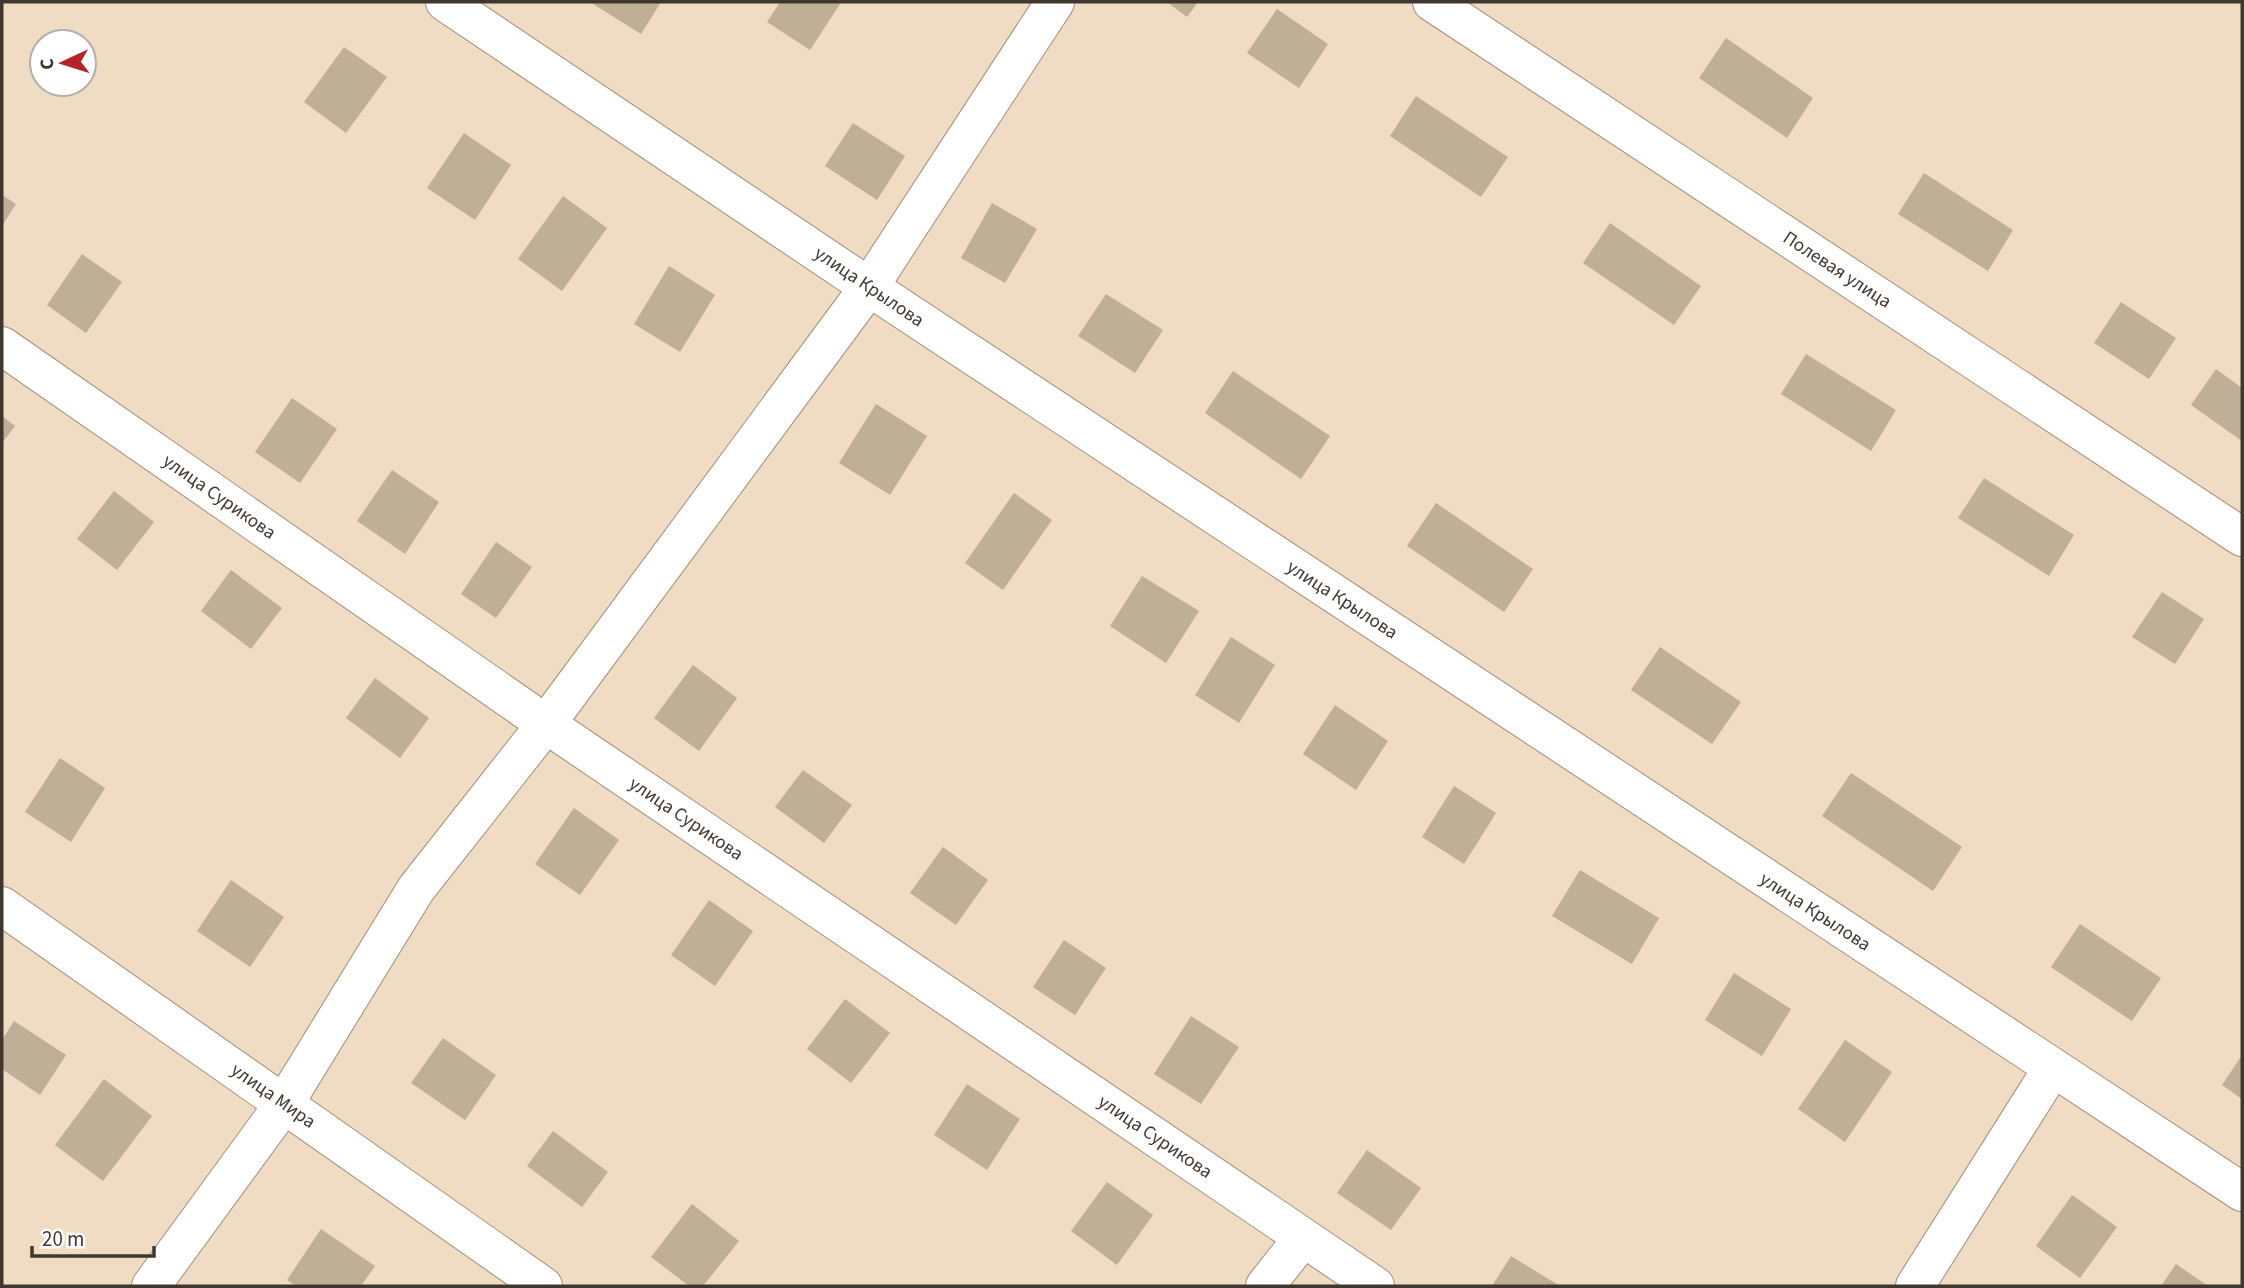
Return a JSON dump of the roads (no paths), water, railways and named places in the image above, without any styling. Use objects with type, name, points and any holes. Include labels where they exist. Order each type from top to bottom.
[{"type":"street","name":"улица Крылова","points":[[445,2],[869,287],[2242,1192]]},
{"type":"street","points":[[151,1286],[285,1104],[416,889],[546,724],[869,287],[1055,2]]},
{"type":"street","name":"Полевая улица","points":[[1432,2],[2242,537]]},
{"type":"street","name":"улица Сурикова","points":[[2,346],[546,724],[1375,1286]]},
{"type":"street","name":"улица Мира","points":[[2,906],[543,1286]]},
{"type":"street","points":[[1915,1286],[2052,1069]]},
{"type":"street","points":[[1265,1286],[1303,1238]]}]
